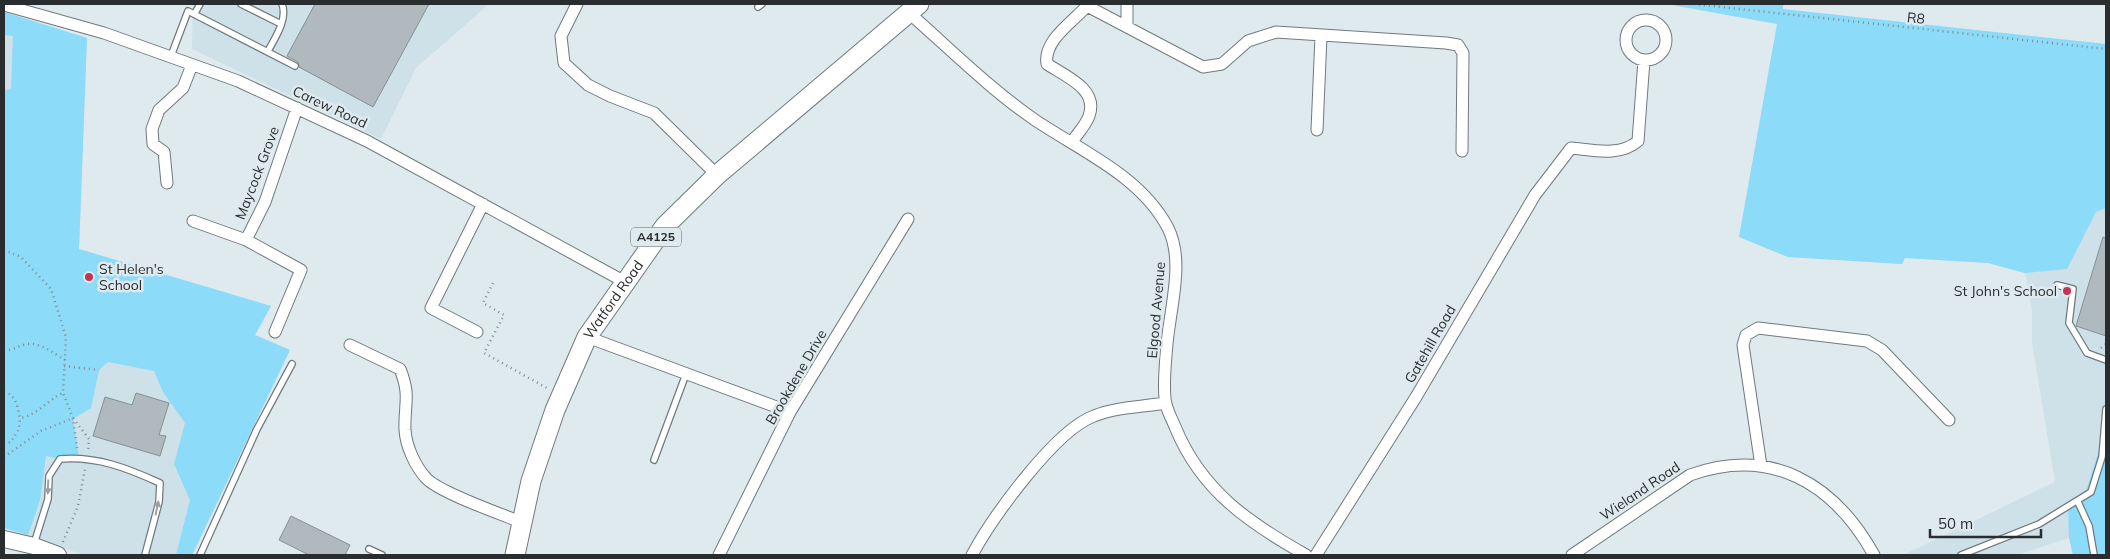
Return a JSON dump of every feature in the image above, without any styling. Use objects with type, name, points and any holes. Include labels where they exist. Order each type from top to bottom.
[{"type":"main road","name":"Watford Road","points":[[515,555],[531,481],[561,396],[587,337],[665,226],[717,175],[914,8]]},
{"type":"main road","points":[[4,539],[34,546],[58,555]]},
{"type":"street","points":[[577,4],[561,36],[564,62],[588,85],[610,96],[654,113],[717,175]]},
{"type":"street","points":[[1126,26],[1127,4]]},
{"type":"street","points":[[1072,142],[1089,116],[1091,102],[1087,90],[1047,64],[1045,54],[1050,43],[1088,5],[1203,66],[1222,64],[1248,42],[1262,35],[1276,32],[1446,43],[1458,46],[1463,53],[1462,150]]},
{"type":"street","name":"Carew Road","points":[[4,6],[104,33],[238,81],[368,141],[625,282]]},
{"type":"street","name":"Elgood Avenue","points":[[914,8],[1034,119],[1072,142],[1136,187],[1158,212],[1169,230],[1175,249],[1175,283],[1167,340],[1165,403],[1184,448],[1205,479],[1232,508],[1272,536],[1306,555]]},
{"type":"street","points":[[1317,130],[1321,36]]},
{"type":"street","name":"Gatehill Road","points":[[1316,555],[1416,397],[1535,195],[1571,148],[1614,151],[1630,148],[1638,141],[1644,60]]},
{"type":"street","points":[[167,184],[164,152],[154,144],[152,129],[158,110],[183,88],[192,64]]},
{"type":"street","name":"Maycock Grove","points":[[276,332],[301,270],[246,240],[265,202],[297,108]]},
{"type":"street","points":[[477,332],[431,308],[483,204]]},
{"type":"street","name":"Brookdene Drive","points":[[718,555],[790,412],[908,219]]},
{"type":"street","points":[[193,221],[246,240]]},
{"type":"street","points":[[1761,466],[1743,345],[1746,335],[1758,328],[1867,341],[1882,350],[1949,420]]},
{"type":"street","points":[[587,337],[790,412]]},
{"type":"street","points":[[350,345],[400,369],[407,386],[405,430],[414,463],[427,480],[471,502],[521,522]]},
{"type":"street","points":[[972,555],[1014,492],[1069,430],[1093,416],[1106,412],[1165,403]]},
{"type":"street","name":"Wieland Road","points":[[1572,555],[1669,487],[1690,475],[1720,466],[1761,466],[1790,473],[1819,489],[1844,512],[1874,555]]},
{"type":"lane","points":[[195,13],[200,4]]},
{"type":"lane","points":[[241,4],[281,24]]},
{"type":"lane","points":[[268,51],[281,24],[284,8],[282,4]]},
{"type":"lane","points":[[171,56],[188,11],[295,66]]},
{"type":"lane","points":[[2057,285],[2073,289],[2069,323],[2087,353],[2106,360]]},
{"type":"lane","points":[[200,555],[256,429],[292,364]]},
{"type":"lane","points":[[654,460],[686,374]]},
{"type":"lane","points":[[1961,555],[2039,524],[2078,502],[2090,492],[2102,457],[2106,408]]},
{"type":"lane","points":[[34,546],[48,499],[48,476],[60,458],[79,457],[125,466],[160,483],[159,502],[145,555]]},
{"type":"lane","points":[[2078,502],[2088,526],[2094,555]]},
{"type":"lane","points":[[369,549],[382,555]]},
{"type":"path","name":"R8","points":[[1694,4],[2106,49]]},
{"type":"path","points":[[4,250],[21,257],[51,289],[66,337],[63,393],[73,418],[79,457]]},
{"type":"path","points":[[493,283],[483,303],[504,315],[484,353],[561,396]]},
{"type":"path","points":[[4,350],[7,351],[27,343],[39,345],[65,360]]},
{"type":"path","points":[[64,366],[100,370]]},
{"type":"path","points":[[4,392],[8,393],[16,401],[20,418],[19,429],[11,442],[4,444]]},
{"type":"path","points":[[20,418],[34,415],[53,398],[63,393]]},
{"type":"path","points":[[4,457],[41,431],[73,418]]},
{"type":"path","points":[[58,555],[78,506],[88,459],[89,439],[73,418]]},
{"type":"shaded area","points":[[193,4],[489,4],[416,68],[381,139],[192,49]]},
{"type":"shaded area","name":"St John's School","points":[[1666,4],[1783,4],[1783,9],[2106,44],[2106,208],[2096,212],[2067,269],[2025,273],[1988,263],[1905,258],[1902,264],[1788,257],[1739,237],[1777,24]]},
{"type":"shaded area","name":"St Helen's School","points":[[4,12],[87,38],[79,249],[271,306],[255,335],[290,350],[193,555],[84,555],[4,528]]},
{"type":"shaded area","name":"St Helen's School","points":[[4,12],[87,38],[79,249],[271,306],[255,335],[290,350],[192,555],[176,555],[190,500],[174,464],[185,423],[163,392],[154,371],[108,362],[99,370],[91,408],[73,419],[79,457],[60,459],[46,456],[40,500],[28,535],[4,528],[4,90],[11,89],[13,36],[4,35]]},
{"type":"shaded area","name":"St John's School","points":[[2106,54],[2106,555],[2073,555],[2069,538],[2017,555],[1903,555],[2055,482],[2032,342],[2032,310],[2025,273],[1988,263],[1905,258],[1902,264],[1788,257],[1739,237]]},
{"type":"shaded area","points":[[2105,431],[2106,555],[2073,555],[2069,538],[2068,507],[2084,498]]},
{"type":"building","points":[[315,4],[429,4],[373,107],[299,67],[298,62],[287,56]]},
{"type":"building","points":[[2103,237],[2106,238],[2106,336],[2076,326]]},
{"type":"building","points":[[136,393],[169,403],[159,435],[166,436],[160,456],[93,436],[105,397],[132,405]]},
{"type":"building","points":[[291,516],[350,545],[345,555],[309,555],[279,540]]},
{"type":"place","name":"St Helen's School","points":[[89,277]]},
{"type":"place","name":"St John's School","points":[[2067,291]]}]
